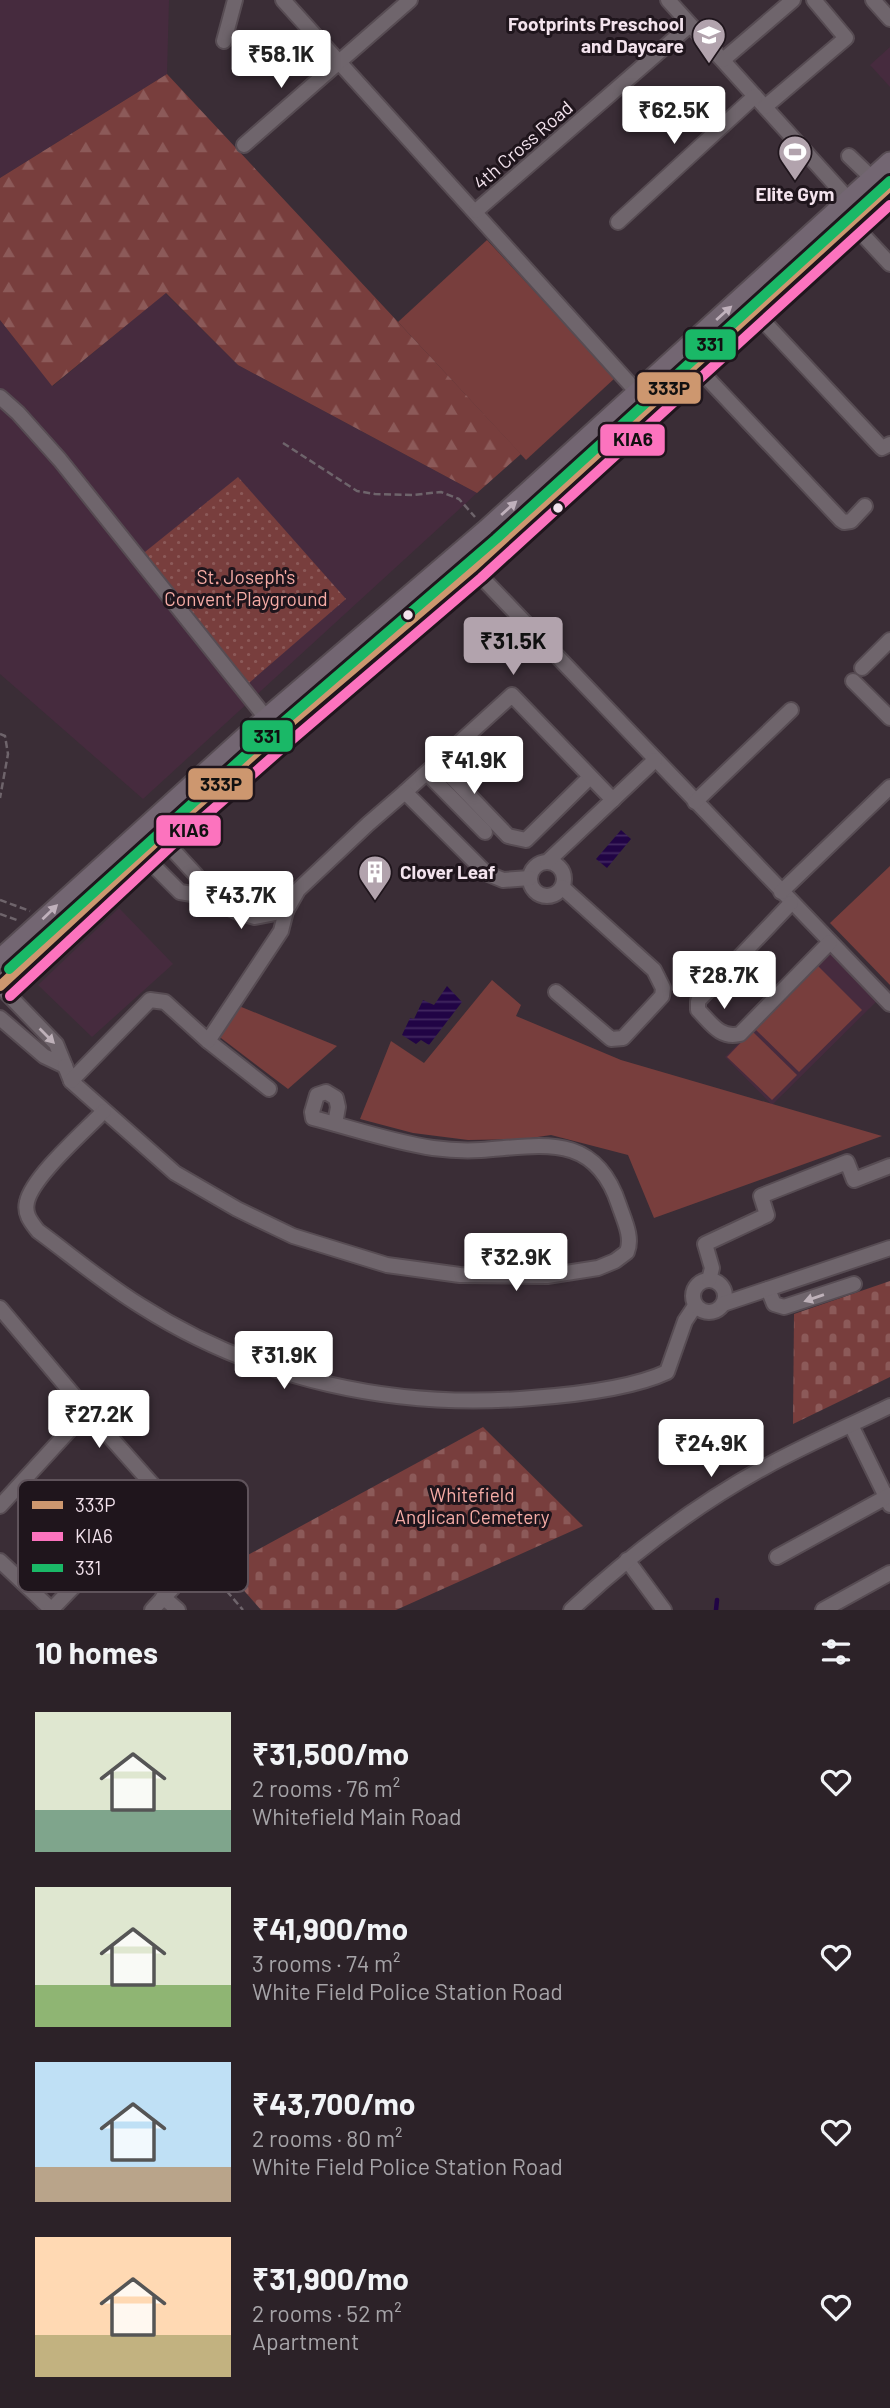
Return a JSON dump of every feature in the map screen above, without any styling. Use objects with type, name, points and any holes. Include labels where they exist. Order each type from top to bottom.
[{"type":"main road","points":[[0,959],[45,917],[694,364],[851,222],[885,186],[890,162]]},
{"type":"main road","points":[[465,561],[487,528],[848,199],[885,186]]},
{"type":"main road","points":[[0,986],[161,837],[272,726]]},
{"type":"street","points":[[224,41],[234,0]]},
{"type":"street","points":[[283,0],[637,392]]},
{"type":"street","points":[[244,145],[410,0]]},
{"type":"street","points":[[668,0],[848,199]]},
{"type":"street","points":[[723,60],[793,0]]},
{"type":"street","points":[[765,107],[846,38],[814,0]]},
{"type":"street","points":[[873,0],[890,19]]},
{"type":"street","name":"4th Cross Road","points":[[475,211],[690,25]]},
{"type":"street","points":[[618,222],[755,96]]},
{"type":"street","points":[[849,156],[885,186]]},
{"type":"street","points":[[851,222],[888,256]]},
{"type":"street","points":[[753,310],[882,448],[890,444]]},
{"type":"street","points":[[694,364],[841,520],[851,521],[865,506]]},
{"type":"street","points":[[0,397],[60,460],[272,726]]},
{"type":"street","points":[[465,561],[890,1004]]},
{"type":"street","points":[[890,640],[857,675],[890,718]]},
{"type":"street","points":[[208,1041],[281,931],[286,911],[298,890],[512,695],[613,800]]},
{"type":"street","points":[[695,803],[791,709]]},
{"type":"street","points":[[547,862],[655,760]]},
{"type":"street","points":[[433,768],[508,836],[526,840],[590,778]]},
{"type":"street","points":[[433,768],[485,832]]},
{"type":"street","points":[[830,942],[740,1034],[722,1034],[698,1010],[698,1001],[786,897],[890,788]]},
{"type":"street","points":[[405,792],[486,873],[503,880],[530,878]]},
{"type":"street","points":[[161,837],[196,875],[204,896]]},
{"type":"street","points":[[142,854],[180,892],[204,896],[238,912],[255,916],[286,911]]},
{"type":"street","points":[[547,862],[554,863],[564,876],[562,887],[554,895],[542,895],[533,889],[530,878],[538,864],[547,862]]},
{"type":"street","points":[[556,992],[611,1039],[623,1038],[662,996],[663,988],[654,970],[562,887]]},
{"type":"street","points":[[0,986],[55,1044],[71,1081],[175,1174],[237,1209],[293,1236],[387,1265],[460,1275],[547,1276],[598,1268],[627,1252],[629,1235],[612,1186],[585,1157],[566,1148],[543,1144],[481,1150],[433,1148],[335,1124]]},
{"type":"street","points":[[71,1081],[150,1000],[165,1002],[208,1041],[269,1089]]},
{"type":"street","points":[[0,1018],[44,1056],[65,1066]]},
{"type":"street","points":[[104,1111],[47,1171],[30,1193],[26,1204],[27,1216],[38,1231],[140,1306],[170,1323],[244,1357],[304,1380],[431,1401],[509,1401],[565,1396],[652,1380],[667,1372],[685,1321],[695,1306],[693,1291],[699,1283],[709,1280],[723,1288],[725,1298],[716,1311],[705,1312],[695,1306]]},
{"type":"street","points":[[709,1280],[712,1268],[705,1244],[767,1215],[761,1196],[847,1162],[854,1180],[890,1166]]},
{"type":"street","points":[[723,1304],[890,1248]]},
{"type":"street","points":[[768,1289],[774,1304],[783,1307],[853,1284]]},
{"type":"street","points":[[0,1308],[150,1480]]},
{"type":"street","points":[[571,1610],[627,1560],[684,1517],[765,1467],[890,1406]]},
{"type":"street","points":[[24,1480],[87,1410]]},
{"type":"street","points":[[777,1557],[888,1499],[852,1425]]},
{"type":"street","points":[[0,1506],[18,1486]]},
{"type":"street","points":[[627,1560],[664,1610]]},
{"type":"street","points":[[0,1561],[18,1578]]},
{"type":"street","points":[[823,1610],[890,1573]]},
{"type":"street","points":[[33,1592],[52,1610],[69,1592]]},
{"type":"street","points":[[152,1610],[170,1592]]},
{"type":"street","points":[[163,1597],[178,1610]]},
{"type":"path","points":[[283,443],[357,491],[412,495],[442,492],[459,499],[487,528]]},
{"type":"path","points":[[0,734],[5,736],[8,754],[0,798]]},
{"type":"path","points":[[0,900],[45,917]]},
{"type":"path","points":[[227,1592],[243,1610]]},
{"type":"shaded area","points":[[0,0],[169,0],[167,74],[0,178]]},
{"type":"shaded area","points":[[890,47],[890,87],[870,65]]},
{"type":"shaded area","points":[[165,293],[238,365],[477,493],[143,799],[0,674],[0,320],[53,386]]},
{"type":"shaded area","points":[[621,830],[631,839],[607,868],[596,859]]},
{"type":"shaded area","points":[[119,908],[173,964],[92,1037],[38,985]]},
{"type":"shaded area","points":[[831,951],[879,999],[772,1105],[725,1057]]},
{"type":"shaded area","points":[[447,986],[462,1002],[429,1045],[421,1040],[416,1044],[402,1035],[423,1000],[434,1005]]},
{"type":"green space","points":[[167,74],[521,454],[477,493],[238,365],[166,293],[52,386],[0,320],[0,178]]},
{"type":"green space","points":[[487,240],[615,378],[526,460],[398,322]]},
{"type":"green space","name":"St. Joseph's Convent Playground","points":[[238,477],[346,599],[242,689],[135,560]]},
{"type":"green space","points":[[890,866],[890,985],[830,923]]},
{"type":"green space","points":[[818,966],[862,1010],[799,1072],[755,1029]]},
{"type":"green space","points":[[492,980],[521,1005],[516,1016],[621,1060],[882,1136],[654,1218],[628,1155],[551,1135],[524,1139],[468,1140],[413,1133],[360,1119],[391,1041],[424,1063]]},
{"type":"green space","points":[[239,1006],[337,1046],[288,1089],[217,1035]]},
{"type":"green space","points":[[752,1031],[797,1075],[772,1100],[727,1057]]},
{"type":"green space","points":[[890,1281],[890,1377],[793,1424],[794,1314]]},
{"type":"green space","name":"Whitefield Anglican Cemetery","points":[[483,1427],[583,1526],[396,1610],[261,1610],[245,1592],[248,1592],[248,1555]]},
{"type":"waterway","points":[[716,1610],[717,1600]]},
{"type":"transit line","name":"331","points":[[9,969],[258,744],[496,539],[890,181]]},
{"type":"transit line","name":"333P","points":[[0,986],[278,733],[472,568],[890,186]]},
{"type":"transit line","name":"KIA6","points":[[10,996],[170,847],[481,578],[890,205]]},
{"type":"place","name":"Footprints Preschool and Daycare","points":[[709,65]]},
{"type":"place","name":"Elite Gym","points":[[795,182]]},
{"type":"place","name":"Clover Leaf","points":[[375,902]]}]
